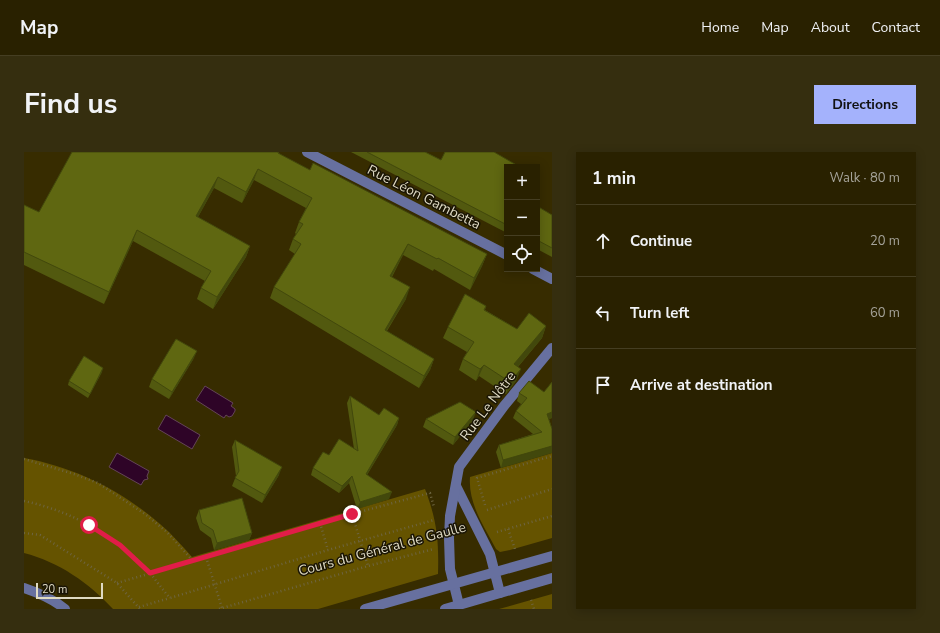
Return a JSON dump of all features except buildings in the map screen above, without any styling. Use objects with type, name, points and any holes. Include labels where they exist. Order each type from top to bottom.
[{"type":"street","name":"Rue Léon Gambetta","points":[[307,152],[504,254]]},
{"type":"street","points":[[539,272],[552,279]]},
{"type":"street","name":"Rue Le Nôtre","points":[[459,605],[450,569],[449,545],[450,516],[459,467],[504,406],[552,348]]},
{"type":"street","points":[[456,486],[480,537],[490,554],[500,593]]},
{"type":"street","points":[[365,609],[552,556]]},
{"type":"street","points":[[445,609],[552,578]]},
{"type":"street","points":[[24,588],[36,592],[65,609]]},
{"type":"path","points":[[490,516],[477,478],[552,456]]},
{"type":"path","points":[[24,459],[98,483],[145,514],[167,532],[193,561]]},
{"type":"path","points":[[487,510],[552,489]]},
{"type":"path","points":[[117,583],[320,523],[430,494]]},
{"type":"path","points":[[24,501],[44,505],[66,513],[89,525],[120,545],[150,573],[170,598]]},
{"type":"path","points":[[352,514],[368,566]]},
{"type":"path","name":"Cours du Général de Gaulle","points":[[480,537],[552,516]]},
{"type":"path","points":[[24,533],[40,535],[117,583],[139,608],[328,550],[439,519]]},
{"type":"path","points":[[320,523],[328,550]]},
{"type":"path","points":[[495,526],[498,532]]},
{"type":"path","name":"Cours du Général de Gaulle","points":[[220,608],[368,566],[449,545]]},
{"type":"path","points":[[206,557],[215,585],[220,608]]},
{"type":"shaded area","points":[[205,386],[233,403],[231,406],[235,409],[235,411],[232,416],[229,417],[226,415],[224,418],[196,400]]},
{"type":"shaded area","points":[[166,415],[200,435],[192,449],[158,429]]},
{"type":"shaded area","points":[[117,453],[149,471],[147,476],[148,479],[144,480],[141,485],[109,467]]},
{"type":"shaded area","points":[[552,453],[552,538],[500,552],[496,549],[474,506],[470,487],[470,477]]},
{"type":"shaded area","points":[[24,458],[61,467],[113,491],[145,512],[160,524],[192,557],[425,489],[435,521],[438,551],[438,574],[318,609],[113,609],[84,582],[73,575],[49,562],[24,553]]},
{"type":"shaded area","points":[[552,594],[552,609],[499,609]]},
{"type":"route","points":[[89,525],[120,545],[150,573],[352,514]]}]
